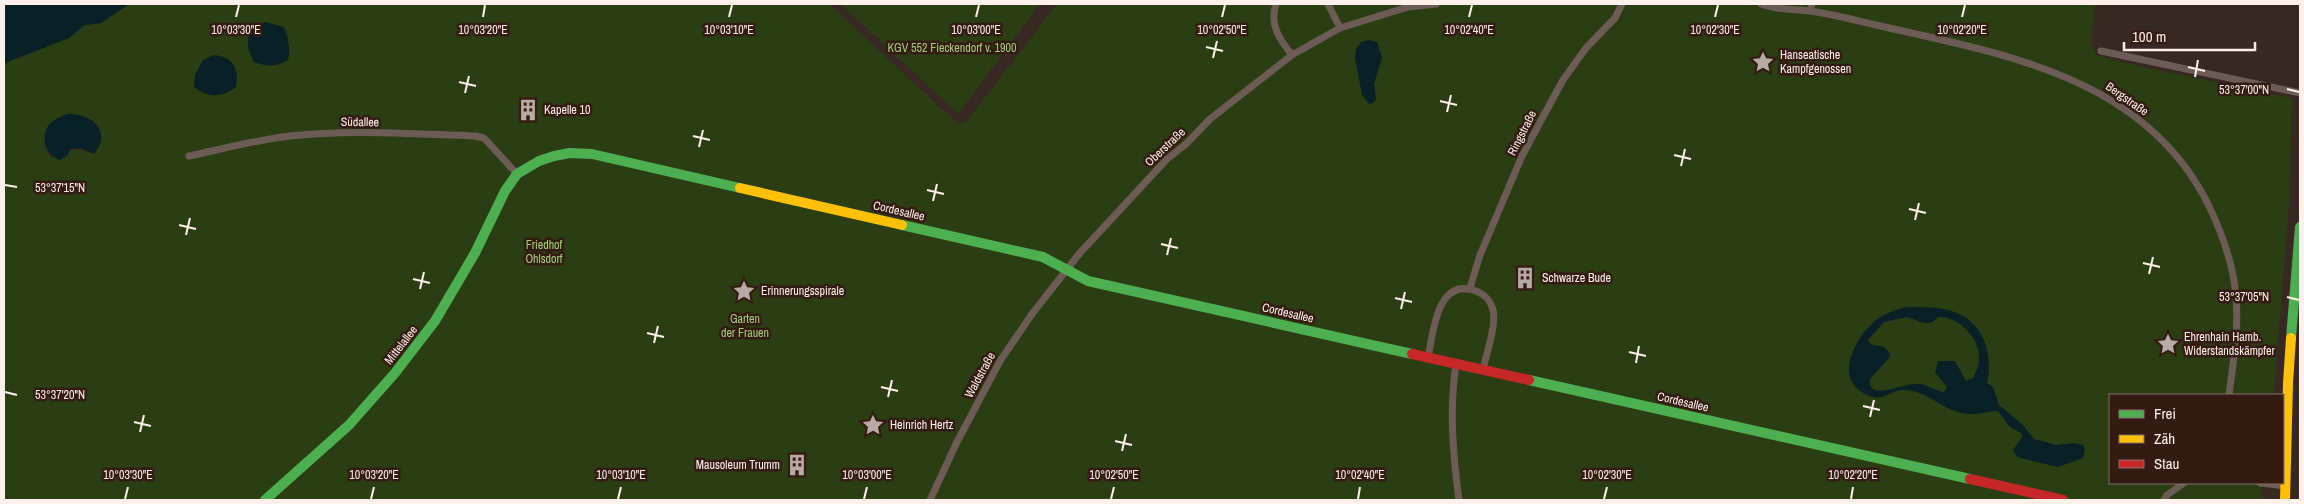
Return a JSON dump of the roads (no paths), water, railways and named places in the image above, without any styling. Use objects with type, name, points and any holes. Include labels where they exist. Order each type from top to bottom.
[{"type":"street","points":[[1276,4],[1274,22],[1277,36],[1292,55]]},
{"type":"street","points":[[1328,4],[1340,28]]},
{"type":"street","name":"Oberstraße","points":[[1066,270],[1142,184],[1210,119],[1292,55],[1340,28],[1408,7],[1436,4]]},
{"type":"street","name":"Ringstraße","points":[[1470,288],[1480,255],[1522,156],[1540,122],[1569,72],[1586,48],[1619,13],[1622,4]]},
{"type":"street","name":"Bergstraße","points":[[1761,4],[1786,10],[1811,8],[1975,48],[2052,72],[2095,90],[2124,108],[2154,131],[2179,159],[2200,190],[2217,223],[2230,259],[2238,322],[2229,394]]},
{"type":"street","points":[[2101,51],[2300,93]]},
{"type":"street","name":"Südallee","points":[[189,156],[269,140],[311,134],[475,136],[484,138],[517,174]]},
{"type":"street","name":"Cordesallee","points":[[517,174],[539,161],[554,156],[570,153],[592,154],[1043,257],[1088,281],[2063,500]]},
{"type":"street","name":"Mittelallee","points":[[265,500],[278,492],[349,425],[395,373],[435,321],[517,174]]},
{"type":"street","points":[[2285,500],[2288,383],[2300,228]]},
{"type":"street","name":"Waldstraße","points":[[930,500],[957,442],[1000,361],[1066,270]]},
{"type":"street","points":[[1428,358],[1443,300],[1450,293],[1470,288],[1481,292],[1489,300],[1493,311],[1493,322],[1483,370]]},
{"type":"street","points":[[1456,364],[1452,419],[1459,500]]},
{"type":"street","points":[[2164,500],[2167,495],[2183,484]]},
{"type":"street","points":[[2269,484],[2286,486]]},
{"type":"water","points":[[4,4],[129,4],[101,23],[85,25],[69,38],[4,65]]},
{"type":"water","points":[[265,22],[284,27],[289,43],[288,60],[271,66],[254,62],[248,45],[249,33],[251,28]]},
{"type":"water","points":[[1369,40],[1377,42],[1382,57],[1374,84],[1376,99],[1373,103],[1369,104],[1362,95],[1355,57],[1356,49],[1361,42]]},
{"type":"water","points":[[214,55],[231,61],[237,75],[236,87],[220,95],[210,95],[194,87],[195,75],[203,60]]},
{"type":"water","points":[[67,114],[84,116],[97,125],[101,137],[94,154],[80,148],[71,149],[67,156],[60,160],[49,152],[44,138],[47,128],[53,121]]},
{"type":"water","points":[[1906,307],[1938,308],[1967,318],[1985,342],[1989,362],[1987,383],[1993,387],[1999,405],[2022,424],[2034,439],[2057,445],[2075,443],[2083,445],[2085,449],[2083,458],[2058,467],[2017,457],[2013,450],[2022,437],[2021,433],[2010,427],[1998,411],[1975,414],[1961,413],[1913,391],[1899,390],[1881,397],[1869,396],[1862,392],[1854,385],[1850,376],[1849,366],[1851,356],[1861,336],[1875,321],[1886,314]],"holes":[[[1907,317],[1927,323],[1934,321],[1938,317],[1945,318],[1953,320],[1965,328],[1975,340],[1979,355],[1978,367],[1973,378],[1966,381],[1955,361],[1938,361],[1935,372],[1947,387],[1944,392],[1919,384],[1881,391],[1875,390],[1871,386],[1870,379],[1889,358],[1890,354],[1884,347],[1870,344],[1868,340],[1884,322]]]},
{"type":"place","name":"Hanseatische Kampfgenossen","points":[[1763,62]]},
{"type":"place","name":"Kapelle 10","points":[[528,110]]},
{"type":"place","name":"Schwarze Bude","points":[[1525,278]]},
{"type":"place","name":"Erinnerungsspirale","points":[[744,291]]},
{"type":"place","name":"Ehrenhain Hamb. Widerstandskämpfer","points":[[2168,344]]},
{"type":"place","name":"Heinrich Hertz","points":[[873,425]]},
{"type":"place","name":"Mausoleum Trumm","points":[[797,465]]},
{"type":"park label","name":"KGV 552 Fieckendorf v. 1900","points":[[952,48]]},
{"type":"park label","name":"Friedhof Ohlsdorf","points":[[544,252]]},
{"type":"park label","name":"Garten der Frauen","points":[[745,326]]}]
